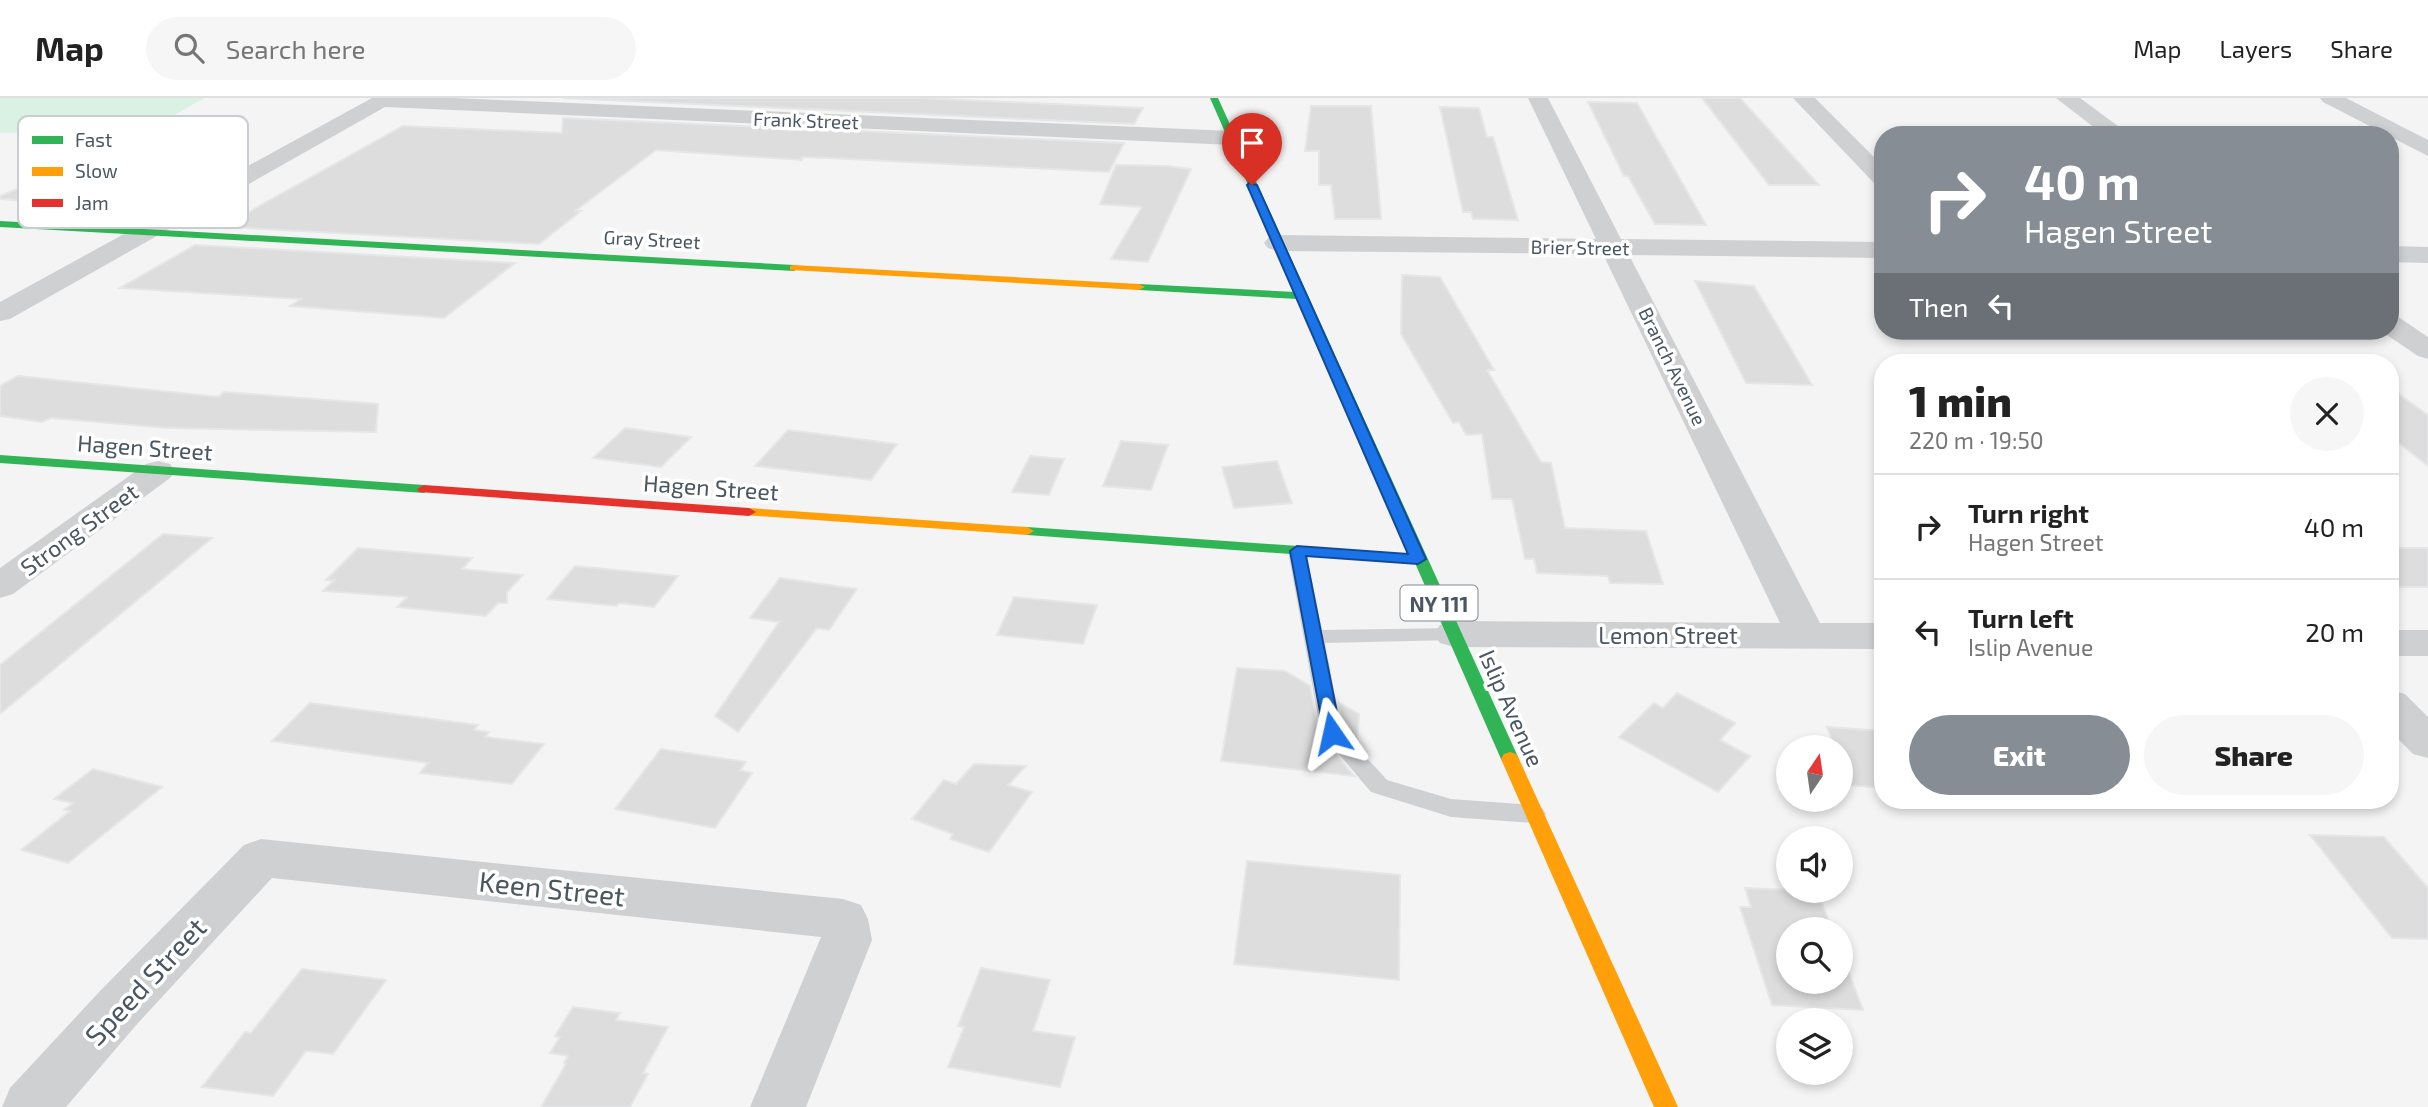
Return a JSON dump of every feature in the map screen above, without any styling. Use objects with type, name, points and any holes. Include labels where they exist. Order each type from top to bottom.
[{"type":"street","name":"Islip Avenue","points":[[1214,98],[1418,559],[1666,1107]]},
{"type":"street","name":"Branch Avenue","points":[[1538,98],[1806,635]]},
{"type":"street","points":[[1803,98],[1874,170]]},
{"type":"street","points":[[2066,98],[2106,126]]},
{"type":"street","points":[[2330,98],[2384,126]]},
{"type":"street","name":"Frank Street","points":[[384,100],[1232,138]]},
{"type":"street","points":[[248,176],[384,100]]},
{"type":"street","points":[[2399,134],[2428,149]]},
{"type":"street","name":"Gray Street","points":[[0,224],[18,225]]},
{"type":"street","name":"Gray Street","points":[[74,228],[1302,296]]},
{"type":"street","points":[[0,313],[154,228]]},
{"type":"street","name":"Brier Street","points":[[1277,243],[1874,250]]},
{"type":"street","points":[[2399,254],[2428,255]]},
{"type":"street","points":[[2399,330],[2428,350]]},
{"type":"street","name":"Hagen Street","points":[[0,459],[1418,559]]},
{"type":"street","name":"Strong Street","points":[[0,586],[158,471]]},
{"type":"street","name":"Lemon Street","points":[[1454,634],[1874,636]]},
{"type":"street","points":[[2399,643],[2428,643]]},
{"type":"street","points":[[2399,713],[2428,743]]},
{"type":"street","name":"Keen Street","points":[[261,858],[843,919],[847,940],[778,1107]]},
{"type":"street","name":"Speed Street","points":[[30,1107],[119,1007],[261,858]]},
{"type":"lane","points":[[1297,551],[1332,733],[1379,786],[1451,808],[1534,814]]},
{"type":"lane","points":[[1314,637],[1454,634]]},
{"type":"green space","points":[[0,98],[204,98],[173,116],[18,116],[18,133],[0,133]]},
{"type":"building","points":[[563,98],[919,98],[1143,108],[1134,124]]},
{"type":"building","points":[[1702,98],[1740,98],[1819,185],[1769,185]]},
{"type":"building","points":[[1588,102],[1637,103],[1706,225],[1655,224],[1628,176],[1624,176]]},
{"type":"building","points":[[1311,106],[1371,106],[1381,219],[1335,219],[1331,185],[1319,185],[1319,151],[1305,151]]},
{"type":"building","points":[[1440,107],[1479,108],[1487,137],[1493,137],[1518,220],[1473,219],[1471,212],[1463,212]]},
{"type":"building","points":[[563,118],[1124,143],[1109,172],[828,158],[802,157],[802,160],[656,150],[575,211],[581,211],[539,244],[245,228],[248,228],[248,213],[254,209],[403,126],[562,133]]},
{"type":"building","points":[[1116,165],[1191,169],[1148,262],[1111,259],[1142,207],[1100,204]]},
{"type":"building","points":[[18,188],[18,200],[0,199],[0,196]]},
{"type":"building","points":[[195,245],[515,263],[444,318],[290,306],[301,299],[120,288]]},
{"type":"building","points":[[1402,275],[1440,277],[1494,370],[1487,370],[1541,462],[1551,463],[1565,528],[1646,531],[1663,584],[1610,583],[1608,576],[1537,573],[1534,559],[1525,559],[1512,499],[1492,499],[1482,434],[1466,435],[1459,422],[1453,423],[1401,334]]},
{"type":"building","points":[[1695,281],[1754,286],[1812,385],[1746,383]]},
{"type":"building","points":[[18,376],[219,397],[224,392],[378,404],[376,432],[167,428],[51,418],[42,422],[0,416],[0,386]]},
{"type":"building","points":[[2399,394],[2428,415],[2428,466],[2399,443]]},
{"type":"building","points":[[625,428],[691,437],[661,467],[593,458]]},
{"type":"building","points":[[788,430],[897,444],[871,480],[755,466]]},
{"type":"building","points":[[1121,441],[1168,445],[1151,490],[1103,486]]},
{"type":"building","points":[[1030,456],[1064,459],[1049,495],[1012,492]]},
{"type":"building","points":[[1277,461],[1292,503],[1234,508],[1222,467]]},
{"type":"building","points":[[163,534],[212,538],[0,714],[0,665]]},
{"type":"building","points":[[358,548],[472,558],[462,569],[523,575],[507,592],[507,603],[498,603],[486,616],[397,607],[407,597],[323,591],[334,580],[326,580]]},
{"type":"building","points":[[2399,548],[2428,548],[2428,587],[2399,587]]},
{"type":"building","points":[[575,566],[678,576],[654,607],[547,599]]},
{"type":"building","points":[[780,578],[857,589],[829,630],[817,628],[738,732],[715,716],[779,622],[750,618]]},
{"type":"building","points":[[1014,597],[1097,605],[1083,644],[997,635]]},
{"type":"building","points":[[1237,668],[1285,671],[1310,686],[1319,735],[1354,776],[1221,761]]},
{"type":"building","points":[[1677,693],[1735,723],[1720,740],[1750,756],[1718,792],[1619,737],[1654,703],[1663,708]]},
{"type":"building","points":[[310,703],[478,725],[474,730],[489,732],[485,737],[544,744],[512,784],[420,773],[428,763],[272,741]]},
{"type":"building","points":[[1339,703],[1359,714],[1357,743],[1344,730]]},
{"type":"building","points":[[1827,727],[1874,730],[1874,787],[1853,785],[1853,735],[1830,735]]},
{"type":"building","points":[[661,749],[746,762],[740,770],[752,773],[715,828],[615,809]]},
{"type":"building","points":[[974,764],[1026,766],[1008,785],[1032,792],[989,852],[950,839],[953,834],[912,819],[944,780],[956,784]]},
{"type":"building","points":[[93,769],[162,787],[68,863],[21,850],[70,811],[64,810],[73,803],[54,799]]},
{"type":"building","points":[[2310,835],[2384,837],[2428,888],[2428,939],[2392,938]]},
{"type":"building","points":[[1247,861],[1400,875],[1399,980],[1234,964]]},
{"type":"building","points":[[1745,888],[1776,889],[1776,903],[1822,903],[1827,917],[1776,917],[1776,994],[1853,994],[1853,984],[1863,1010],[1772,1005],[1740,907],[1751,907]]},
{"type":"building","points":[[981,968],[1050,980],[1033,1031],[1075,1037],[1060,1087],[948,1067],[964,1027],[958,1026]]},
{"type":"building","points":[[302,969],[386,980],[333,1054],[306,1051],[273,1096],[202,1087],[245,1032],[251,1033]]},
{"type":"building","points":[[573,1007],[620,1013],[616,1020],[668,1027],[643,1073],[648,1074],[630,1107],[541,1107],[566,1064],[564,1063],[568,1056],[550,1053],[560,1037],[555,1036]]},
{"type":"traffic: fast","points":[[1214,98],[1510,759]]},
{"type":"traffic: fast","points":[[0,224],[18,225]]},
{"type":"traffic: fast","points":[[72,228],[794,268]]},
{"type":"traffic: fast","points":[[1139,287],[1302,296]]},
{"type":"traffic: fast","points":[[0,459],[424,489]]},
{"type":"traffic: fast","points":[[1027,531],[1418,559]]},
{"type":"traffic: slow","points":[[794,268],[1139,287]]},
{"type":"traffic: slow","points":[[749,512],[1027,531]]},
{"type":"traffic: slow","points":[[1510,759],[1666,1107]]},
{"type":"traffic: jam","points":[[424,489],[749,512]]},
{"type":"route","points":[[1252,185],[1418,559],[1297,551],[1332,733]]}]
